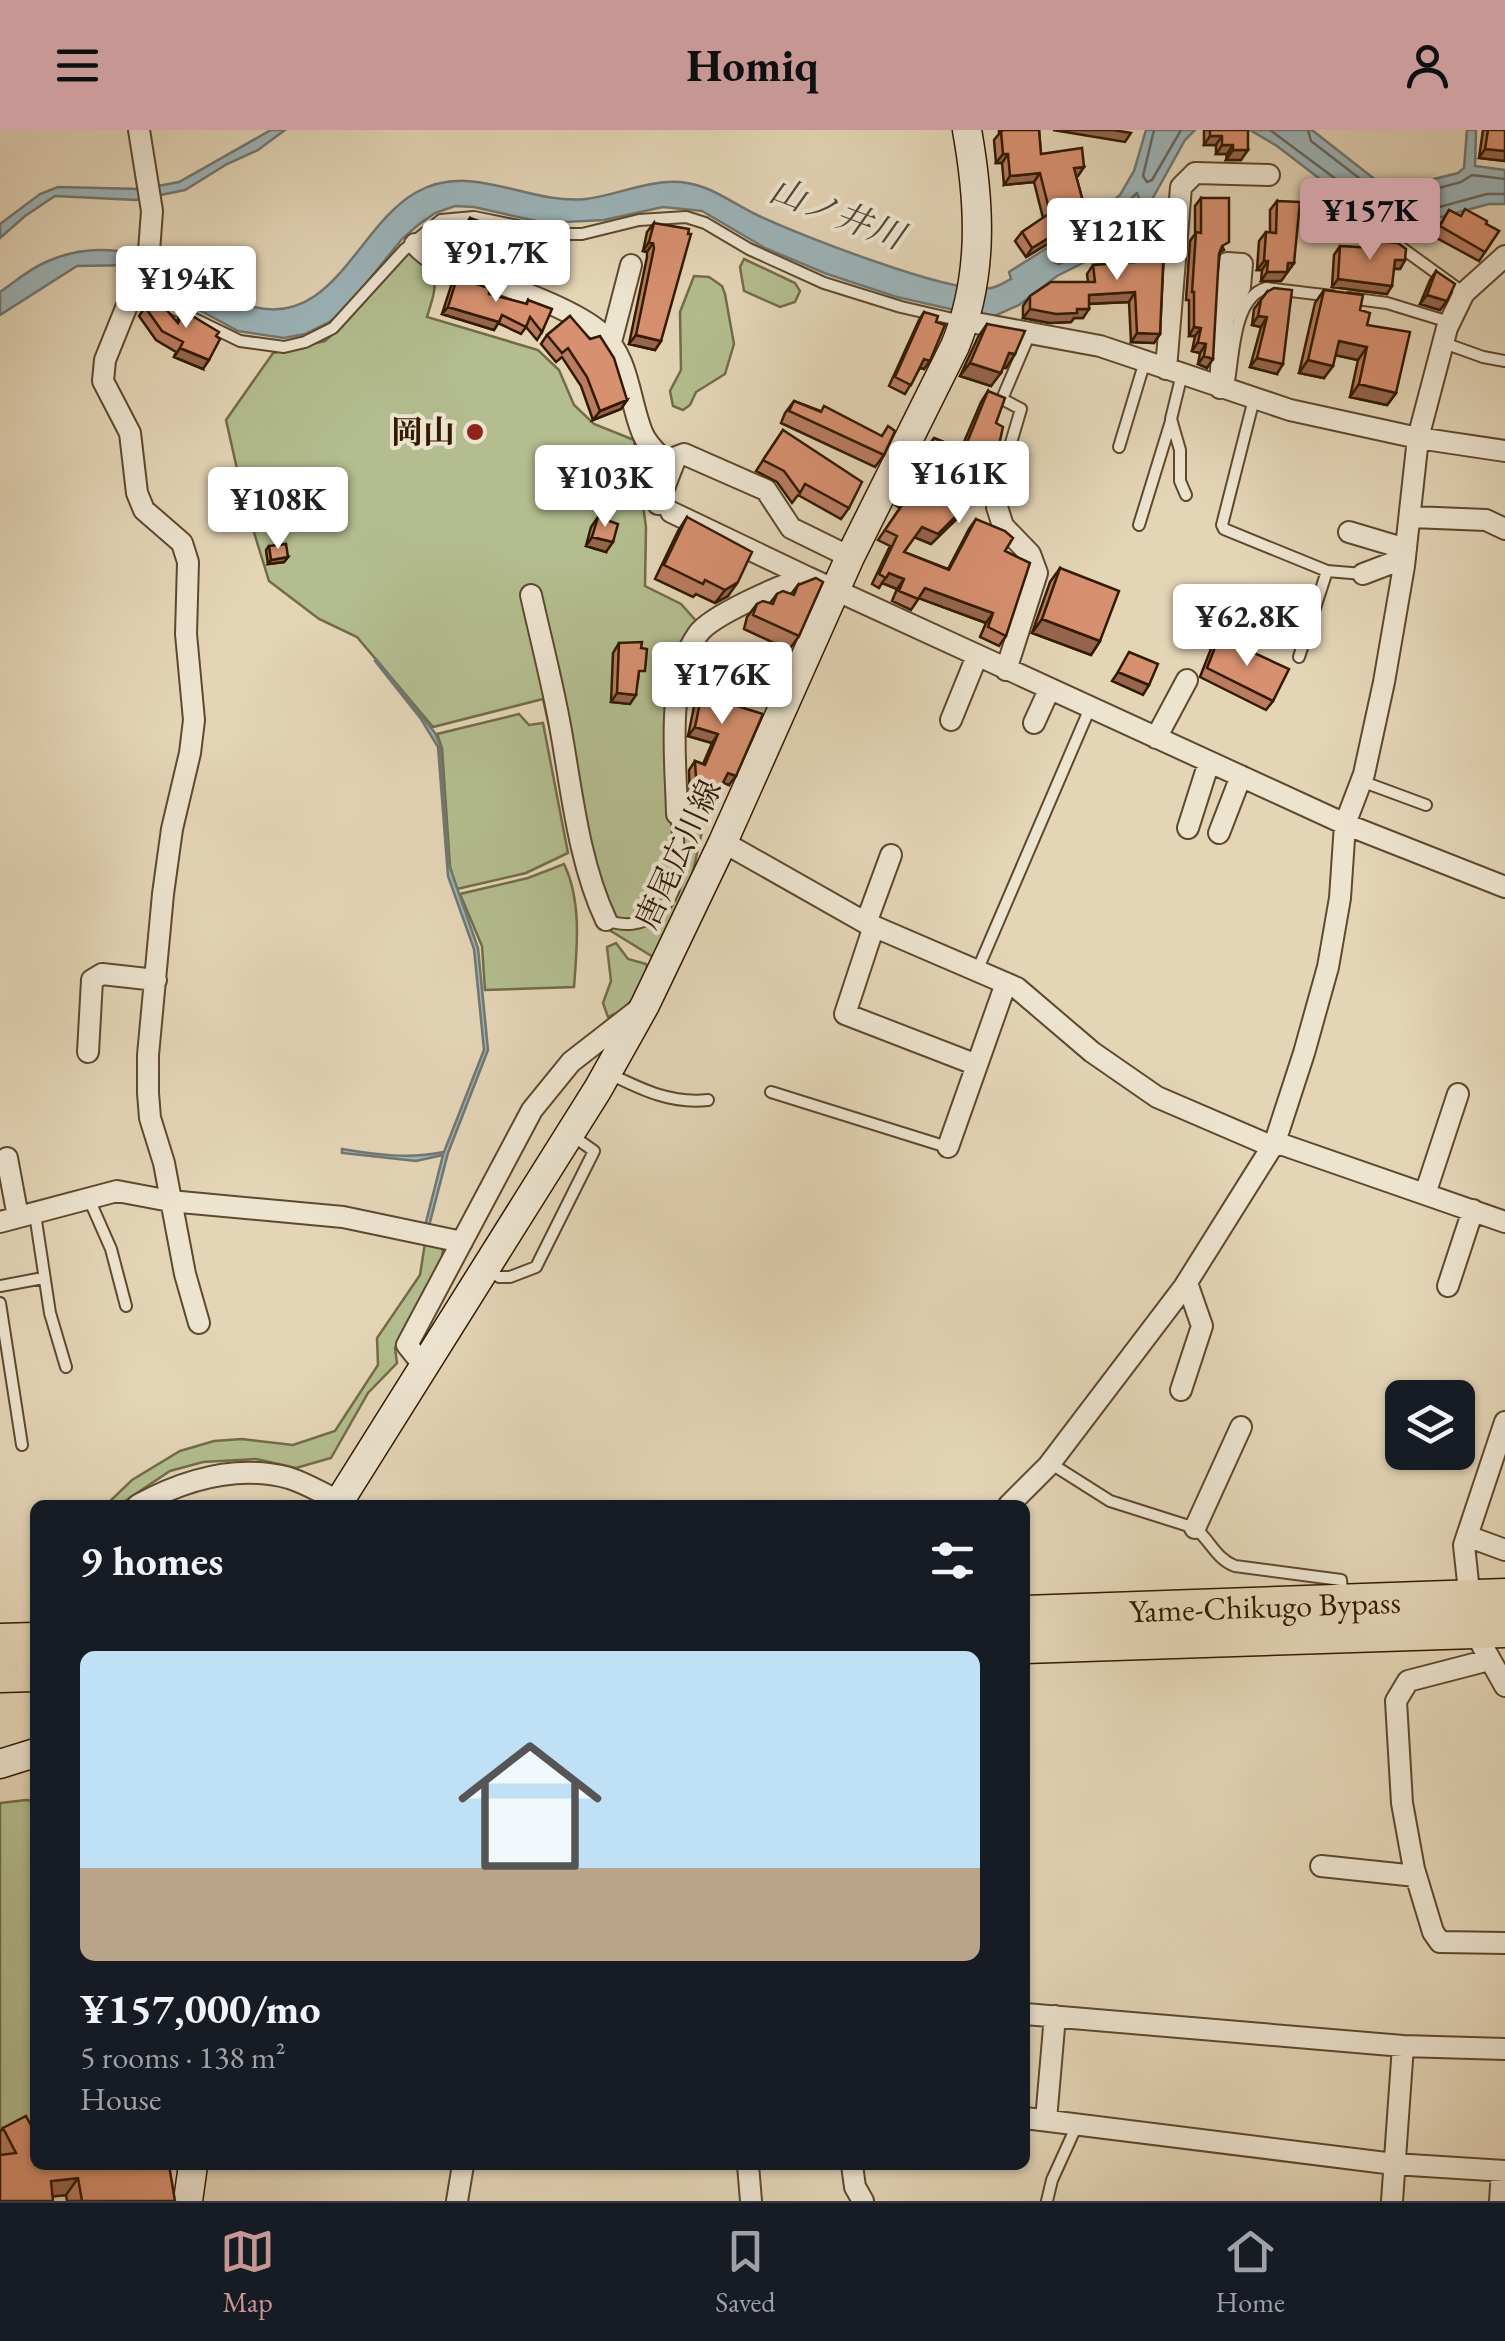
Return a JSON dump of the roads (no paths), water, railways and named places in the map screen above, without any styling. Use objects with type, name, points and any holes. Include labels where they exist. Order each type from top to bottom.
[{"type":"highway","name":"Yame-Chikugo Bypass","points":[[1030,1615],[1488,1623]]},
{"type":"highway","name":"Yame-Chikugo Bypass","points":[[1030,1644],[1488,1623]]},
{"type":"highway","points":[[0,1643],[30,1642]]},
{"type":"highway","points":[[0,1673],[30,1672]]},
{"type":"main road","name":"唐尾広川線","points":[[340,1500],[569,1134],[644,1005],[723,842],[850,557],[966,319],[979,233],[967,130]]},
{"type":"main road","points":[[0,1764],[30,1755]]},
{"type":"main road","points":[[188,2201],[192,2170]]},
{"type":"street","points":[[139,130],[150,194],[149,251],[105,360],[102,381],[130,433],[136,494],[144,510],[182,543],[188,562],[186,634],[194,720],[172,829],[148,1055],[148,1093],[150,1118],[164,1162],[199,1323]]},
{"type":"street","points":[[1174,372],[1181,187],[1194,173],[1269,175]]},
{"type":"street","points":[[415,244],[440,265],[470,271],[570,313],[599,331],[621,361],[643,437],[672,468]]},
{"type":"street","points":[[1015,1500],[1050,1464],[1186,1283],[1273,1144],[1328,967],[1340,898],[1345,824],[1361,781],[1384,682],[1406,554],[1418,438],[1447,333],[1464,292],[1505,256]]},
{"type":"street","points":[[610,342],[631,264]]},
{"type":"street","points":[[1223,389],[1224,318]]},
{"type":"street","points":[[966,319],[1100,346],[1254,399],[1418,438],[1505,451]]},
{"type":"street","points":[[850,557],[791,528],[766,490],[684,454],[676,457],[665,508],[807,578],[1345,824],[1505,887]]},
{"type":"street","points":[[1000,480],[997,507],[1003,526],[1047,577],[1006,670]]},
{"type":"street","points":[[1412,516],[1486,520],[1505,529]]},
{"type":"street","points":[[1349,532],[1406,554]]},
{"type":"street","points":[[1362,574],[1406,554]]},
{"type":"street","points":[[677,814],[677,683],[698,632],[782,585],[807,578]]},
{"type":"street","points":[[531,595],[596,900],[606,920]]},
{"type":"street","points":[[951,720],[976,656]]},
{"type":"street","points":[[1156,738],[1186,680]]},
{"type":"street","points":[[1034,724],[1049,690]]},
{"type":"street","points":[[1188,828],[1209,762]]},
{"type":"street","points":[[1219,833],[1241,776]]},
{"type":"street","points":[[723,842],[870,925],[1017,988],[1092,1052],[1157,1097],[1273,1144],[1505,1222]]},
{"type":"street","points":[[892,856],[845,1014],[977,1065]]},
{"type":"street","points":[[88,1052],[92,980],[102,974],[156,980]]},
{"type":"street","points":[[948,1147],[1006,983]]},
{"type":"street","points":[[424,1366],[407,1346],[532,1110],[571,1062],[644,1005]]},
{"type":"street","points":[[1425,1194],[1458,1094]]},
{"type":"street","points":[[7,1158],[18,1218],[117,1191],[343,1217],[462,1242]]},
{"type":"street","points":[[1448,1286],[1473,1210]]},
{"type":"street","points":[[1181,1390],[1202,1326],[1186,1283]]},
{"type":"street","points":[[1505,1422],[1464,1545],[1505,1686]]},
{"type":"street","points":[[1195,1528],[1241,1427]]},
{"type":"street","points":[[148,1500],[186,1482],[236,1472],[289,1478],[332,1500]]},
{"type":"street","points":[[1467,1536],[1505,1550]]},
{"type":"street","points":[[1488,1623],[1408,1681],[1396,1700],[1402,1803],[1416,1876],[1433,1932],[1440,1942],[1505,1943]]},
{"type":"street","points":[[1320,1866],[1416,1876]]},
{"type":"street","points":[[1030,2014],[1403,2046],[1505,2049]]},
{"type":"street","points":[[1055,2016],[1036,2119],[1394,2164],[1504,2171],[1500,2201]]},
{"type":"street","points":[[1392,2201],[1403,2046]]},
{"type":"street","points":[[457,2201],[462,2170]]},
{"type":"street","points":[[748,2170],[751,2201]]},
{"type":"street","points":[[853,2170],[855,2187],[863,2201]]},
{"type":"lane","points":[[136,288],[240,341],[284,347],[305,342],[332,328],[404,250],[441,220],[456,217],[556,234],[582,234],[639,220],[686,218],[706,223],[749,249],[824,283],[901,308],[966,319]]},
{"type":"lane","points":[[1370,240],[1395,243],[1464,292]]},
{"type":"lane","points":[[1223,389],[1243,309],[1256,291],[1266,288],[1387,303],[1447,333],[1483,357],[1505,361]]},
{"type":"lane","points":[[1000,480],[1021,410],[1002,399],[1030,333]]},
{"type":"lane","points":[[1119,448],[1145,361]]},
{"type":"lane","points":[[1139,525],[1172,419],[1174,372]]},
{"type":"lane","points":[[1254,399],[1224,529],[1327,571],[1362,574]]},
{"type":"lane","points":[[1172,419],[1180,450],[1180,481],[1186,495]]},
{"type":"lane","points":[[1299,658],[1327,571]]},
{"type":"lane","points":[[977,970],[1090,708]]},
{"type":"lane","points":[[1361,781],[1426,805]]},
{"type":"lane","points":[[606,920],[621,926],[640,923],[663,908],[673,892],[678,872],[677,814]]},
{"type":"lane","points":[[607,1072],[668,1099],[708,1100]]},
{"type":"lane","points":[[771,1092],[948,1147]]},
{"type":"lane","points":[[498,1277],[510,1277],[536,1266],[561,1220],[594,1151],[569,1134]]},
{"type":"lane","points":[[89,1199],[111,1249],[126,1306]]},
{"type":"lane","points":[[18,1218],[43,1278],[66,1367]]},
{"type":"lane","points":[[0,1286],[43,1278]]},
{"type":"lane","points":[[0,1303],[22,1444]]},
{"type":"lane","points":[[1050,1464],[1110,1501],[1195,1528],[1223,1562],[1341,1580],[1342,1591]]},
{"type":"lane","points":[[1047,2201],[1052,2180],[1078,2124]]},
{"type":"water","points":[[271,130],[285,130],[258,150],[185,190],[136,200],[55,196],[0,238],[0,224],[40,194],[58,187],[142,189],[179,182]]},
{"type":"water","points":[[1146,130],[1195,130],[1185,140],[1140,221],[1099,255],[1057,276],[1019,305],[990,318],[897,297],[827,274],[765,248],[702,211],[663,207],[604,220],[545,223],[455,206],[418,225],[347,307],[331,321],[305,334],[284,338],[238,331],[192,306],[136,265],[77,266],[0,315],[0,292],[28,272],[73,253],[100,250],[151,259],[250,306],[278,309],[302,303],[323,290],[376,228],[415,193],[457,181],[564,199],[586,199],[658,183],[694,184],[779,225],[876,262],[944,283],[991,288],[1011,279],[1009,272],[1085,224],[1120,195],[1134,171]]},
{"type":"water","points":[[1250,130],[1312,130],[1377,181],[1418,183],[1464,168],[1467,130],[1476,130],[1475,166],[1505,170],[1505,204],[1489,204],[1434,219],[1395,220],[1367,215]]},
{"type":"water","points":[[377,660],[435,733],[440,745],[449,865],[478,948],[488,1050],[448,1153],[429,1226],[425,1226],[443,1155],[416,1161],[342,1153],[342,1149],[393,1155],[444,1152],[484,1050],[474,949],[448,876],[438,747]]},
{"type":"place","name":"岡山","points":[[475,432]]},
{"type":"water label","name":"山ノ井川","points":[[837,213]]}]
